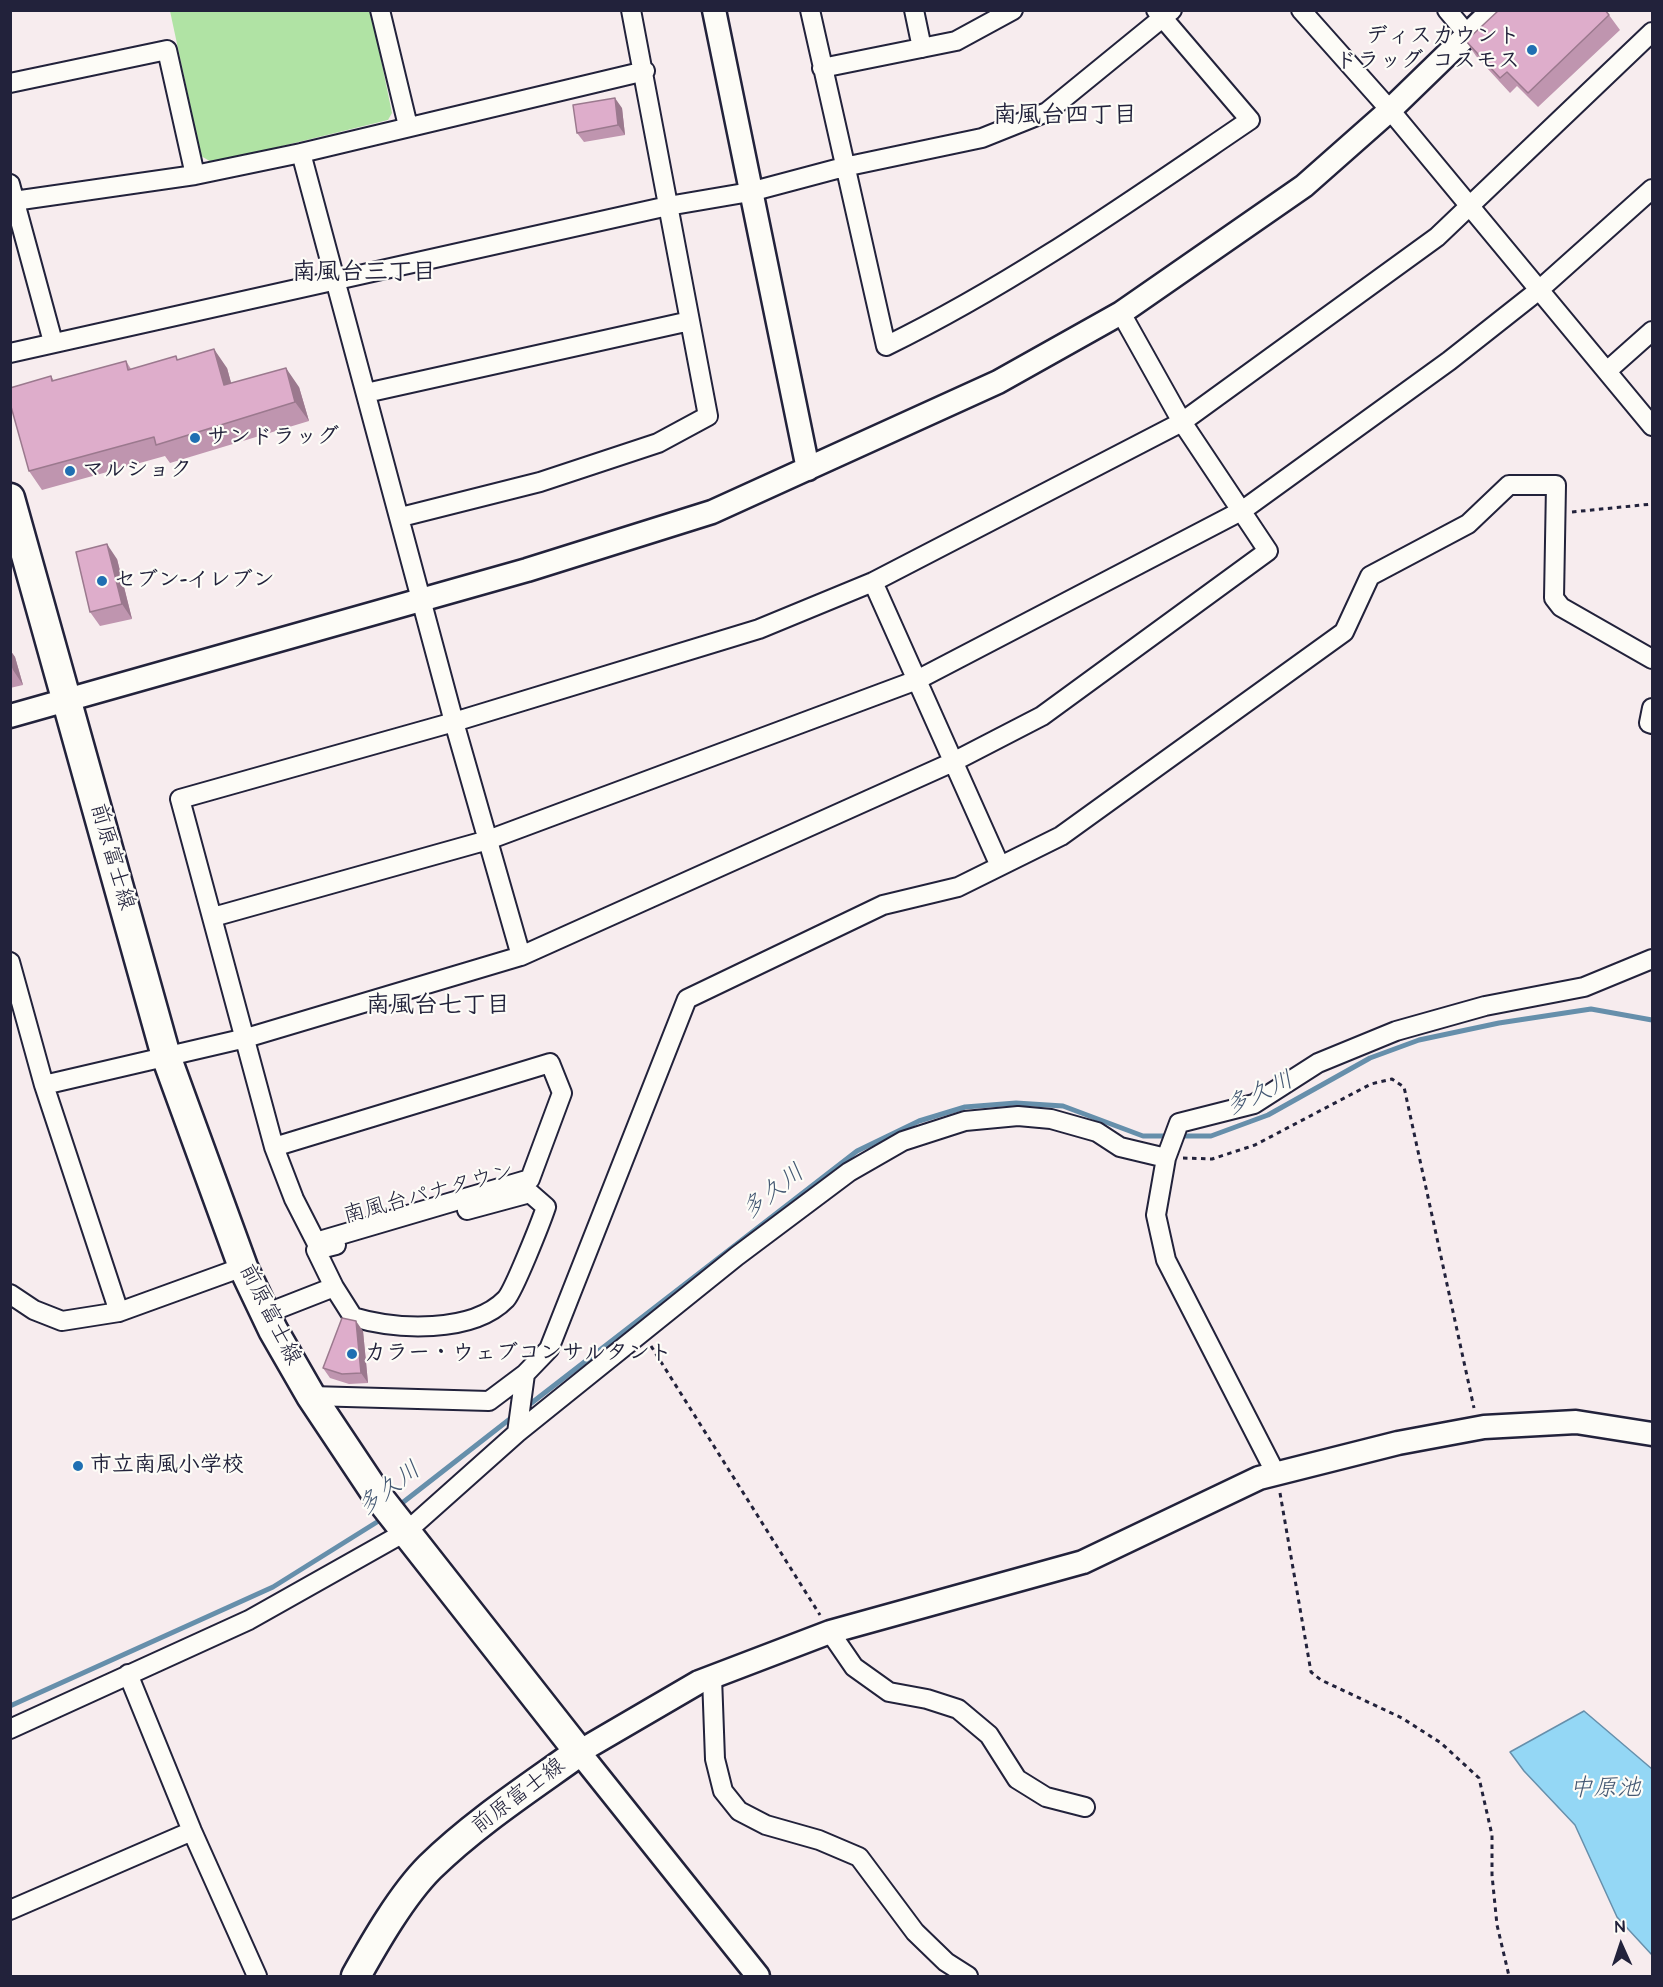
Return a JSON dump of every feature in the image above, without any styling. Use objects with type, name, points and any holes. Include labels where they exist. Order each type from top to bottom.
[{"type":"main road","name":"前原富士線","points":[[10,498],[166,1056],[243,1267],[265,1314],[311,1396],[377,1495],[579,1752],[489,1817],[429,1868],[379,1935],[356,1977]]},
{"type":"street","points":[[380,10],[408,126]]},
{"type":"street","points":[[401,517],[540,482],[647,447],[708,416],[668,207],[645,71],[631,10]]},
{"type":"street","points":[[714,10],[808,469]]},
{"type":"street","points":[[10,353],[668,207],[750,192],[844,167],[982,138],[1047,112],[1164,13],[1250,120],[1051,255],[941,319],[886,346],[844,167],[810,10]]},
{"type":"street","points":[[914,10],[922,48]]},
{"type":"street","points":[[822,68],[956,41],[1013,10]]},
{"type":"street","points":[[1301,10],[1390,110],[1653,426]]},
{"type":"street","points":[[1447,10],[1468,35]]},
{"type":"street","points":[[10,716],[423,599],[712,512],[998,382],[1121,313],[1304,186],[1390,110],[1493,10]]},
{"type":"street","points":[[274,1147],[550,1063],[562,1093],[530,1179],[316,1242],[294,1199],[274,1147],[180,799],[454,722],[759,629],[873,582],[1182,422],[1437,237],[1653,32]]},
{"type":"street","points":[[10,83],[167,50],[195,175]]},
{"type":"street","points":[[53,342],[12,192],[195,175],[301,153],[645,71]]},
{"type":"street","points":[[301,153],[333,280],[401,517],[454,722],[521,956]]},
{"type":"street","points":[[213,917],[488,840],[917,680],[1243,510],[1449,362],[1539,290],[1653,189]]},
{"type":"street","points":[[44,1084],[246,1038],[521,956],[952,762],[1042,716],[1268,551],[1243,510],[1182,422],[1121,313]]},
{"type":"street","points":[[366,393],[690,321]]},
{"type":"street","points":[[1607,371],[1653,331]]},
{"type":"street","points":[[311,1396],[489,1401],[525,1374],[549,1349],[687,999],[883,905],[957,887],[1061,836],[1344,632],[1370,576],[1467,525],[1509,485],[1557,485],[1554,598],[1561,607],[1653,659]]},
{"type":"street","points":[[873,582],[1000,866]]},
{"type":"street","points":[[1653,708],[1649,723],[1653,724]]},
{"type":"street","points":[[1276,1474],[1166,1260],[1156,1215],[1169,1151],[1179,1123],[1254,1104],[1318,1064],[1396,1031],[1485,1006],[1584,987],[1653,958]]},
{"type":"street","points":[[10,962],[44,1084],[119,1312]]},
{"type":"street","points":[[10,1729],[249,1620],[407,1531],[518,1425],[642,1332],[764,1234],[849,1172],[903,1141],[938,1128],[987,1118],[1051,1119],[1097,1132],[1120,1147],[1169,1151]]},
{"type":"street","name":"南風台パナタウン","points":[[530,1193],[546,1207],[506,1299],[472,1321],[407,1327],[376,1324],[353,1317],[334,1287],[316,1250],[530,1193]]},
{"type":"street","points":[[10,1294],[34,1310],[62,1321],[119,1312],[243,1267]]},
{"type":"street","points":[[265,1314],[334,1287]]},
{"type":"street","points":[[518,1425],[525,1374]]},
{"type":"street","points":[[758,1977],[579,1752],[699,1682],[830,1632],[1083,1562],[1259,1478],[1398,1443],[1477,1428],[1576,1422],[1653,1434]]},
{"type":"street","points":[[830,1632],[854,1667],[889,1692],[927,1699],[958,1709],[989,1735],[1017,1779],[1046,1797],[1085,1807]]},
{"type":"street","points":[[128,1674],[192,1831],[257,1977]]},
{"type":"street","points":[[712,1677],[716,1759],[723,1791],[739,1811],[766,1825],[819,1840],[859,1857],[915,1932],[946,1962],[968,1977]]},
{"type":"street","points":[[10,1910],[192,1831]]},
{"type":"path","points":[[1556,513],[1653,504]]},
{"type":"path","points":[[1169,1151],[1212,1159],[1255,1145],[1371,1084],[1392,1079],[1404,1087],[1477,1428]]},
{"type":"path","points":[[642,1332],[830,1632]]},
{"type":"path","points":[[1276,1474],[1311,1671],[1321,1680],[1402,1718],[1441,1743],[1479,1778],[1492,1835],[1492,1875],[1497,1925],[1509,1977]]},
{"type":"green space","points":[[170,11],[371,11],[392,113],[388,120],[213,163],[201,156]]},
{"type":"water","name":"中原池","points":[[1584,1711],[1652,1769],[1652,1955],[1617,1917],[1575,1825],[1524,1771],[1510,1752]]},
{"type":"building","points":[[1499,10],[1605,10],[1609,15],[1528,93],[1507,72],[1500,78],[1466,41]]},
{"type":"building","points":[[615,98],[618,125],[577,133],[573,105]]},
{"type":"building","points":[[214,349],[224,385],[286,368],[295,402],[156,445],[154,437],[29,471],[10,403],[10,388],[51,376],[52,381],[126,361],[128,370],[176,356],[177,360]]},
{"type":"building","points":[[107,544],[122,604],[90,612],[76,552]]},
{"type":"building","points":[[342,1318],[356,1321],[361,1373],[342,1374],[323,1368]]},
{"type":"waterway","name":"多久川","points":[[1179,1136],[1211,1136],[1268,1115],[1370,1058],[1419,1040],[1499,1023],[1591,1009],[1652,1020]]},
{"type":"waterway","name":"多久川","points":[[525,1408],[857,1151],[919,1121],[965,1107],[1016,1103],[1063,1106],[1143,1136],[1169,1136]]},
{"type":"waterway","name":"多久川","points":[[397,1507],[515,1415]]},
{"type":"waterway","name":"多久川","points":[[10,1706],[273,1587],[385,1517]]},
{"type":"place","name":"ディスカウント ドラッグ コスモス","points":[[1532,50]]},
{"type":"place","name":"サンドラッグ","points":[[195,438]]},
{"type":"place","name":"マルショク","points":[[70,471]]},
{"type":"place","name":"セブン-イレブン","points":[[102,581]]},
{"type":"place","name":"カラー・ウェブコンサルタント","points":[[352,1354]]},
{"type":"place","name":"市立南風小学校","points":[[78,1466]]},
{"type":"district","name":"南風台四丁目","points":[[1065,117]]},
{"type":"district","name":"南風台三丁目","points":[[364,274]]},
{"type":"district","name":"南風台七丁目","points":[[438,1007]]}]
